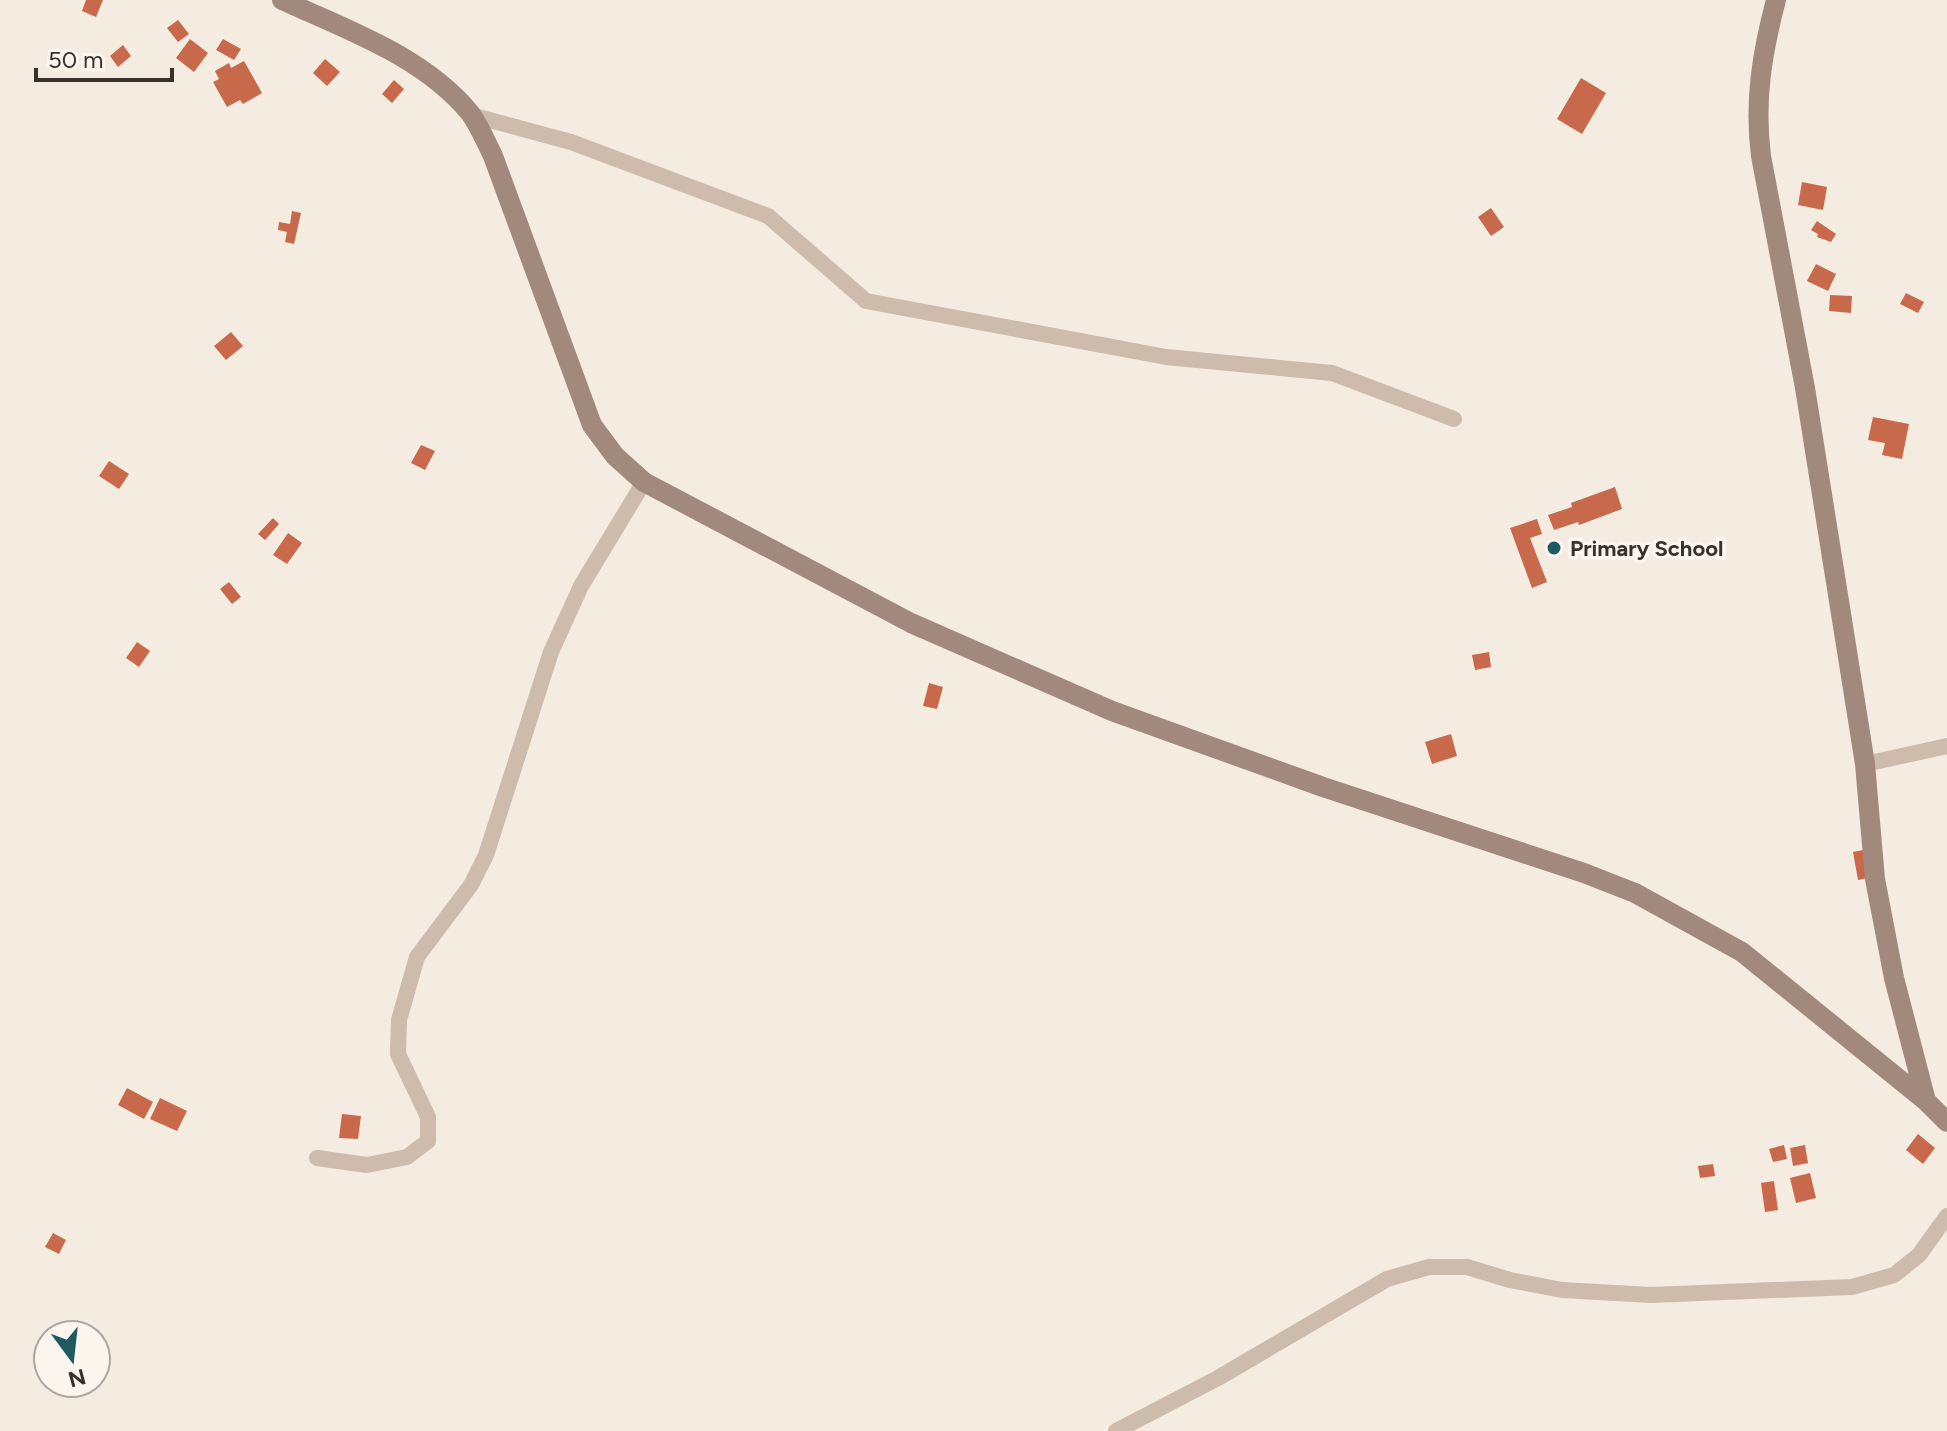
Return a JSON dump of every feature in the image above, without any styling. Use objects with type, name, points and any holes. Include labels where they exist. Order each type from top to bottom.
[{"type":"main road","points":[[282,0],[386,48],[439,81],[471,115],[493,156],[592,425],[615,456],[644,482],[911,623],[1112,711],[1281,773],[1584,873],[1635,893],[1742,952],[1926,1101],[1947,1122]]},
{"type":"main road","points":[[1776,0],[1758,84],[1757,122],[1761,156],[1805,388],[1865,764],[1875,879],[1894,978],[1926,1101]]},
{"type":"street","points":[[471,115],[571,142],[768,216],[866,301],[1166,357],[1332,373],[1454,419]]},
{"type":"street","points":[[317,1158],[367,1165],[407,1157],[428,1141],[428,1117],[398,1054],[399,1020],[417,957],[471,885],[486,855],[551,652],[581,586],[644,482]]},
{"type":"street","points":[[1865,764],[1947,746]]},
{"type":"street","points":[[1116,1431],[1218,1378],[1387,1279],[1429,1267],[1467,1267],[1510,1280],[1562,1290],[1651,1295],[1852,1287],[1894,1275],[1919,1255],[1947,1216]]},
{"type":"building","points":[[86,0],[103,0],[96,17],[82,11]]},
{"type":"building","points":[[178,20],[189,34],[178,42],[167,28]]},
{"type":"building","points":[[190,39],[208,53],[194,72],[176,58]]},
{"type":"building","points":[[223,39],[241,49],[234,60],[216,50]]},
{"type":"building","points":[[123,45],[131,56],[118,67],[110,56]]},
{"type":"building","points":[[325,59],[340,72],[327,86],[313,73]]},
{"type":"building","points":[[244,61],[262,93],[243,104],[240,100],[227,107],[213,82],[219,79],[215,71],[229,63],[231,68]]},
{"type":"building","points":[[1581,78],[1606,93],[1582,134],[1557,119]]},
{"type":"building","points":[[394,80],[404,89],[392,103],[382,94]]},
{"type":"building","points":[[1802,182],[1827,187],[1823,210],[1798,205]]},
{"type":"building","points":[[1491,208],[1504,227],[1491,236],[1478,217]]},
{"type":"building","points":[[292,211],[301,213],[294,244],[285,242],[287,232],[278,230],[279,222],[290,224]]},
{"type":"building","points":[[1817,221],[1836,234],[1831,242],[1817,237],[1818,234],[1811,230]]},
{"type":"building","points":[[1816,264],[1836,274],[1828,291],[1807,281]]},
{"type":"building","points":[[1906,293],[1924,302],[1918,313],[1900,304]]},
{"type":"building","points":[[1830,295],[1852,296],[1851,313],[1829,311]]},
{"type":"building","points":[[231,332],[243,346],[226,360],[214,346]]},
{"type":"building","points":[[1873,417],[1909,424],[1902,459],[1882,455],[1885,443],[1868,440]]},
{"type":"building","points":[[421,445],[435,451],[425,470],[411,463]]},
{"type":"building","points":[[109,461],[129,474],[119,489],[99,476]]},
{"type":"building","points":[[1615,487],[1622,509],[1579,525],[1578,522],[1554,530],[1548,515]]},
{"type":"building","points":[[273,518],[279,524],[265,540],[258,534]]},
{"type":"building","points":[[1537,519],[1542,534],[1530,538],[1547,582],[1532,588],[1510,528]]},
{"type":"building","points":[[288,533],[302,543],[287,564],[273,555]]},
{"type":"building","points":[[229,582],[241,597],[232,604],[220,589]]},
{"type":"building","points":[[137,642],[150,651],[139,667],[126,658]]},
{"type":"building","points":[[1489,652],[1491,667],[1475,670],[1472,655]]},
{"type":"building","points":[[929,683],[943,687],[937,709],[923,706]]},
{"type":"building","points":[[1451,734],[1457,756],[1432,764],[1425,742]]},
{"type":"building","points":[[1863,850],[1868,878],[1858,880],[1853,852]]},
{"type":"building","points":[[127,1088],[153,1102],[144,1119],[118,1105]]},
{"type":"building","points":[[160,1098],[187,1111],[177,1131],[150,1119]]},
{"type":"building","points":[[342,1114],[361,1116],[358,1139],[339,1138]]},
{"type":"building","points":[[1918,1134],[1935,1148],[1923,1164],[1906,1150]]},
{"type":"building","points":[[1784,1145],[1787,1159],[1773,1162],[1769,1149]]},
{"type":"building","points":[[1805,1145],[1808,1163],[1793,1166],[1790,1148]]},
{"type":"building","points":[[1713,1164],[1715,1176],[1700,1178],[1698,1166]]},
{"type":"building","points":[[1810,1173],[1816,1198],[1796,1203],[1790,1178]]},
{"type":"building","points":[[1774,1181],[1778,1210],[1765,1212],[1761,1183]]},
{"type":"building","points":[[53,1233],[66,1240],[59,1254],[45,1247]]},
{"type":"place","name":"Primary School","points":[[1554,548]]}]
